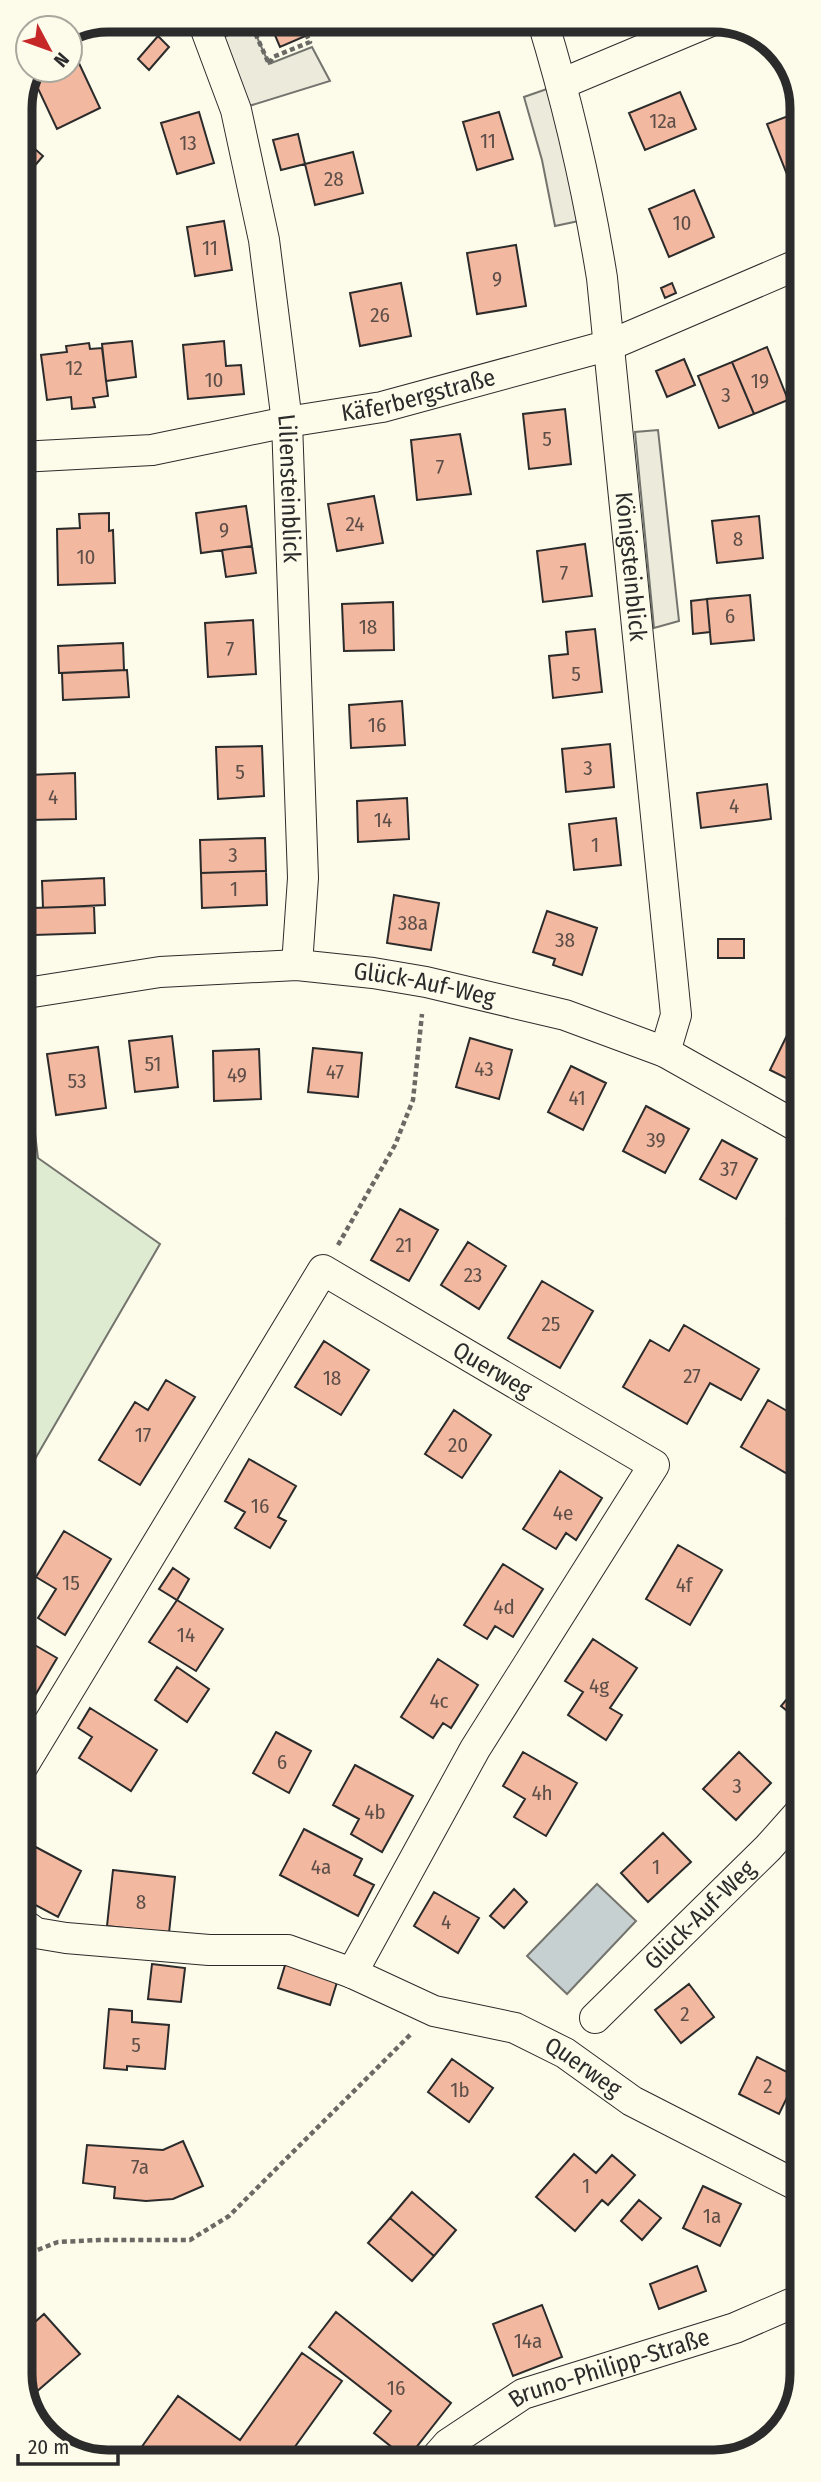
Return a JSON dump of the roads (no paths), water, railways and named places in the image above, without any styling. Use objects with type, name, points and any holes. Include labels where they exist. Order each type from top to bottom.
[{"type":"street","name":"Liliensteinblick","points":[[207,32],[236,110],[264,240],[287,422],[303,878],[297,965]]},
{"type":"street","name":"Königsteinblick","points":[[546,32],[593,218],[610,345],[676,1015],[665,1052]]},
{"type":"street","points":[[561,84],[685,32]]},
{"type":"street","name":"Käferbergstraße","points":[[32,456],[152,450],[287,422],[382,407],[610,345],[790,268]]},
{"type":"street","name":"Glück-Auf-Weg","points":[[32,992],[160,972],[297,965],[426,982],[565,1015],[665,1052],[790,1122]]},
{"type":"street","name":"Querweg","points":[[32,1751],[323,1270],[654,1465],[475,1749],[352,1973]]},
{"type":"street","name":"Glück-Auf-Weg","points":[[595,2018],[790,1823]]},
{"type":"street","name":"Querweg","points":[[32,1930],[66,1938],[209,1950],[288,1950],[352,1973],[434,2011],[515,2028],[565,2053],[632,2101],[790,2182]]},
{"type":"street","name":"Bruno-Philipp-Straße","points":[[443,2450],[523,2394],[736,2329],[790,2304]]}]
